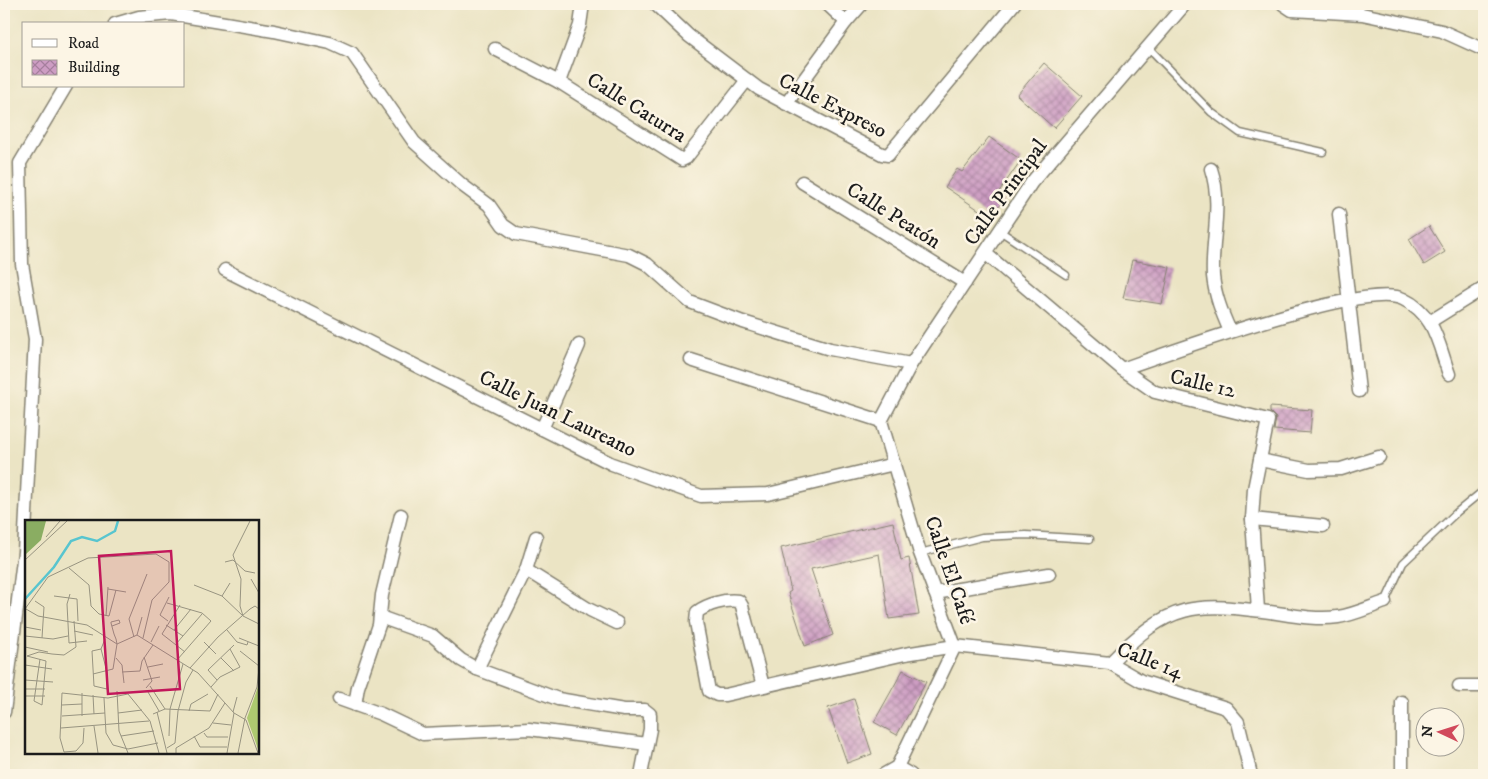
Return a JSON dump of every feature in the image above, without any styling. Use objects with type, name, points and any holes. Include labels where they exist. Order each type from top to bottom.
[{"type":"street","points":[[495,49],[559,82],[580,25],[582,4]]},
{"type":"street","name":"Calle Expreso","points":[[656,4],[689,36],[747,80],[786,104],[882,154],[888,155],[1005,7]]},
{"type":"street","points":[[827,4],[846,22]]},
{"type":"street","points":[[786,104],[846,22],[862,4]]},
{"type":"street","points":[[1283,4],[1292,10],[1362,14],[1442,30],[1484,50]]},
{"type":"street","name":"Calle Principal","points":[[881,421],[911,364],[1032,182],[1148,47],[1179,6]]},
{"type":"street","points":[[122,22],[139,17],[170,14],[274,31],[330,43],[352,53],[414,142],[462,185],[489,205],[504,225],[516,234],[629,256],[647,264],[690,302],[743,322],[830,350],[911,364]]},
{"type":"street","name":"Calle Caturra","points":[[559,82],[682,160],[686,158],[747,80]]},
{"type":"street","points":[[26,520],[35,339],[22,264],[20,162],[65,88]]},
{"type":"street","points":[[1211,169],[1215,180],[1218,212],[1213,276],[1217,300],[1230,331]]},
{"type":"street","name":"Calle Peatón","points":[[802,182],[965,283]]},
{"type":"street","points":[[1339,214],[1359,391]]},
{"type":"street","name":"Calle 12","points":[[985,253],[1122,369],[1154,392],[1268,420],[1254,489],[1252,519],[1258,610]]},
{"type":"street","name":"Calle Juan Laureano","points":[[226,270],[612,464],[701,496],[768,494],[894,464]]},
{"type":"street","points":[[1431,321],[1484,288]]},
{"type":"street","points":[[1122,369],[1230,331],[1350,300],[1383,296],[1402,298],[1420,309],[1431,321],[1448,374]]},
{"type":"street","points":[[542,429],[579,345]]},
{"type":"street","points":[[691,360],[881,421]]},
{"type":"street","name":"Calle El Café","points":[[881,421],[920,553],[955,646],[897,768]]},
{"type":"street","points":[[1260,460],[1309,470],[1341,469],[1378,457]]},
{"type":"street","points":[[356,705],[358,687],[380,616],[382,595],[401,516]]},
{"type":"street","points":[[1252,519],[1323,526]]},
{"type":"street","points":[[4,712],[25,533]]},
{"type":"street","points":[[477,668],[526,570],[536,537]]},
{"type":"street","points":[[526,570],[590,610],[617,623]]},
{"type":"street","points":[[935,593],[1049,574]]},
{"type":"street","name":"Calle 14","points":[[763,686],[742,606],[739,601],[731,600],[696,612],[696,622],[710,691],[717,696],[725,695],[905,654],[955,646],[1110,663],[1141,681],[1226,708],[1238,722],[1251,775]]},
{"type":"street","points":[[1110,663],[1132,641],[1172,614],[1192,608],[1217,607],[1338,617],[1385,602]]},
{"type":"street","points":[[380,616],[433,636],[461,660],[477,668],[558,699],[624,710],[645,710],[650,714],[641,775]]},
{"type":"street","points":[[1459,686],[1484,686]]},
{"type":"street","points":[[339,699],[390,717],[423,734],[529,730],[647,744]]},
{"type":"street","points":[[1402,702],[1402,775]]},
{"type":"street","points":[[883,775],[897,768],[911,775]]},
{"type":"lane","points":[[1148,47],[1211,112],[1240,133],[1323,152]]},
{"type":"lane","points":[[1000,231],[1066,275]]},
{"type":"lane","points":[[1385,602],[1403,563],[1457,512],[1484,490]]},
{"type":"lane","points":[[920,553],[982,537],[1026,535],[1090,539]]},
{"type":"building","points":[[1044,63],[1082,96],[1054,128],[1017,95]]},
{"type":"building","points":[[989,137],[1021,160],[996,196],[1003,201],[991,218],[945,187],[957,169],[962,172]]},
{"type":"building","points":[[1429,226],[1445,252],[1424,265],[1409,239]]},
{"type":"building","points":[[1132,260],[1170,267],[1162,304],[1123,298]]},
{"type":"building","points":[[1270,407],[1312,410],[1310,433],[1274,430],[1276,418],[1270,412]]},
{"type":"building","points":[[893,522],[901,560],[909,558],[919,615],[889,619],[879,554],[811,569],[833,635],[805,646],[788,593],[791,591],[781,548]]},
{"type":"building","points":[[903,670],[926,682],[897,735],[874,722]]},
{"type":"building","points":[[854,699],[872,754],[847,763],[828,708]]}]
